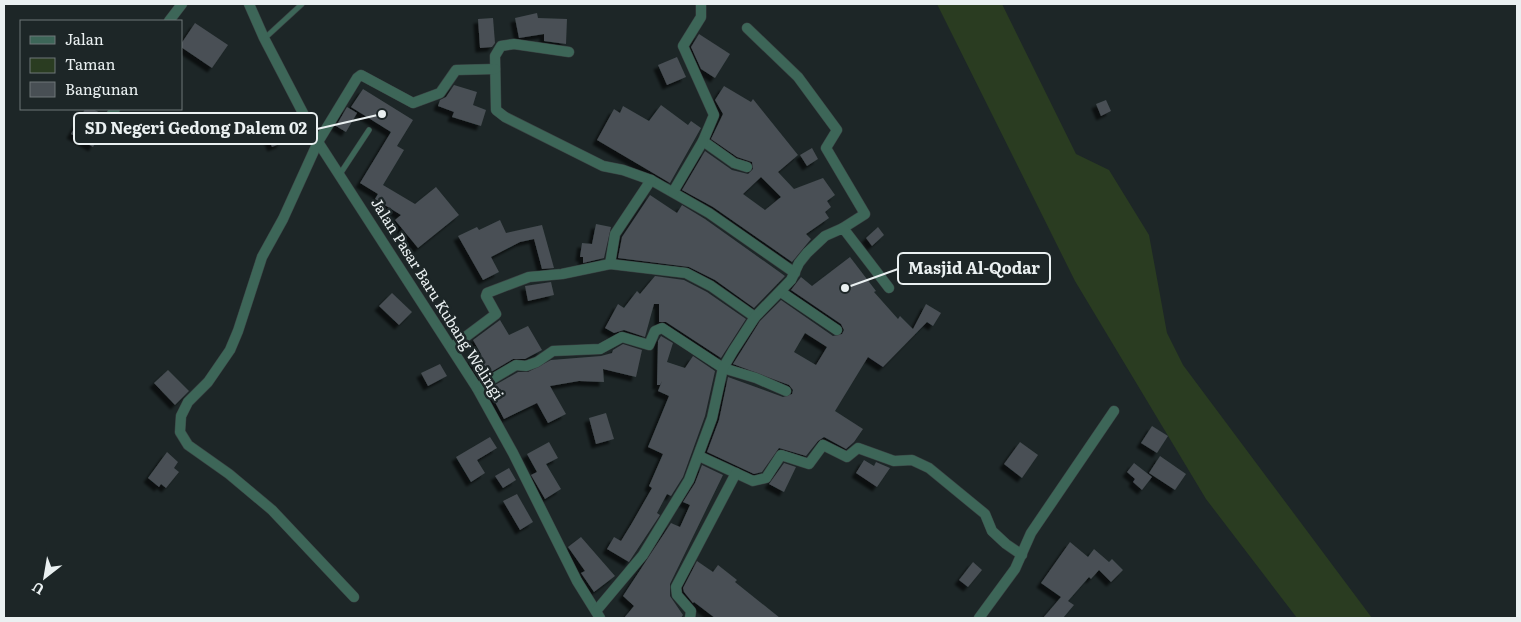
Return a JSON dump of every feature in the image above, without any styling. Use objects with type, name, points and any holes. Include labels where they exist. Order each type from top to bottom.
[{"type":"street","points":[[170,20],[182,4]]},
{"type":"street","name":"Jalan Pasar Baru Kubang Welingi","points":[[249,4],[264,38],[318,142],[477,388],[513,453],[577,581],[598,615]]},
{"type":"street","points":[[673,192],[703,141],[714,115],[683,46],[701,17],[701,4]]},
{"type":"street","points":[[598,615],[657,536],[689,480],[712,418],[723,368],[755,317],[781,292],[795,273],[799,263],[825,236],[843,228],[865,214],[826,148],[837,130],[798,77],[747,28]]},
{"type":"street","points":[[569,52],[514,44],[501,46],[495,56],[494,104],[500,114],[603,166],[623,170],[651,180],[730,226],[795,273]]},
{"type":"street","points":[[354,597],[272,510],[229,474],[188,445],[180,432],[181,416],[188,402],[208,382],[230,350],[262,257],[318,142],[359,76],[370,78],[413,103],[440,93],[451,74],[456,70],[495,69]]},
{"type":"street","points":[[703,141],[734,163],[747,167]]},
{"type":"street","points":[[610,264],[616,234],[651,180]]},
{"type":"street","points":[[843,228],[889,288]]},
{"type":"street","points":[[452,347],[496,314],[486,296],[487,293],[530,277],[562,274],[610,264],[686,273],[711,286],[755,317]]},
{"type":"street","points":[[781,292],[837,330]]},
{"type":"street","points":[[477,388],[518,364],[526,366],[537,362],[553,351],[600,349],[622,337],[649,345],[655,331],[662,328],[723,368],[756,378],[786,391]]},
{"type":"street","points":[[979,618],[1015,569],[1031,532],[1114,411]]},
{"type":"street","points":[[699,456],[753,481],[762,481],[781,455],[809,464],[823,445],[847,457],[858,448],[894,461],[912,460],[929,468],[977,507],[985,514],[992,531],[1022,555]]},
{"type":"street","points":[[690,618],[692,611],[677,595],[676,589],[736,473]]},
{"type":"lane","points":[[264,38],[302,4]]},
{"type":"lane","points":[[340,174],[369,130]]},
{"type":"green space","points":[[937,4],[1002,4],[1076,154],[1109,170],[1149,235],[1167,333],[1183,365],[1372,618],[1297,618],[1206,499],[1075,281]]},
{"type":"building","points":[[537,13],[538,18],[567,19],[566,44],[544,41],[544,34],[519,38],[515,18]]},
{"type":"building","points":[[493,18],[495,43],[492,47],[480,48],[478,19]]},
{"type":"building","points":[[195,23],[228,45],[212,68],[182,48],[182,42]]},
{"type":"building","points":[[699,34],[730,54],[715,78],[701,69],[691,47]]},
{"type":"building","points":[[677,57],[686,77],[667,85],[658,65]]},
{"type":"building","points":[[454,85],[477,92],[473,105],[486,110],[481,126],[452,117],[454,112],[438,106],[440,100],[446,97]]},
{"type":"building","points":[[724,86],[751,102],[753,99],[798,155],[778,172],[794,189],[823,178],[835,195],[827,201],[831,207],[825,212],[829,218],[806,234],[811,239],[792,262],[713,207],[682,190],[705,151],[732,170],[748,174],[753,169],[752,162],[737,157],[711,139],[723,114],[715,100]],"holes":[[[761,177],[781,197],[765,210],[743,194]]]},
{"type":"building","points":[[363,89],[413,120],[397,146],[404,150],[383,185],[415,204],[436,187],[459,215],[418,248],[395,220],[401,215],[375,199],[378,194],[360,183],[391,132],[351,107]]},
{"type":"building","points":[[1106,100],[1111,111],[1101,116],[1096,104]]},
{"type":"building","points":[[661,105],[688,125],[691,121],[701,128],[670,183],[597,140],[614,109],[620,113],[623,106],[649,121]]},
{"type":"building","points":[[347,107],[357,113],[346,132],[336,126]]},
{"type":"building","points":[[84,110],[95,110],[104,115],[107,123],[93,147],[71,134]]},
{"type":"building","points":[[275,128],[282,143],[272,147],[266,133]]},
{"type":"building","points":[[812,148],[818,159],[807,166],[800,155]]},
{"type":"building","points":[[650,195],[677,213],[682,205],[705,219],[785,276],[754,308],[715,280],[689,267],[618,258],[622,237]]},
{"type":"building","points":[[500,220],[506,233],[542,225],[554,268],[542,269],[534,239],[520,242],[491,257],[499,272],[483,280],[458,236],[477,227],[479,230]]},
{"type":"building","points":[[596,224],[611,227],[604,258],[583,263],[583,257],[580,257],[582,243],[592,244]]},
{"type":"building","points":[[878,227],[884,235],[872,246],[866,238]]},
{"type":"building","points":[[850,257],[876,291],[874,292],[898,319],[900,316],[913,329],[926,304],[941,313],[933,326],[927,322],[883,367],[868,357],[835,411],[863,429],[854,442],[846,449],[824,437],[818,441],[806,456],[779,448],[762,472],[754,474],[707,452],[719,420],[728,377],[783,397],[792,394],[793,390],[789,385],[733,364],[760,321],[781,300],[833,336],[842,334],[844,330],[841,324],[791,290],[801,277],[812,286]],"holes":[[[805,333],[827,347],[816,365],[794,352]]]},
{"type":"building","points":[[655,276],[684,280],[707,292],[746,319],[721,358],[666,322],[659,322],[659,304],[654,304],[645,337],[624,330],[614,333],[605,328],[618,304],[624,308],[637,291],[640,294]]},
{"type":"building","points":[[551,282],[554,295],[528,301],[525,286]]},
{"type":"building","points":[[392,293],[412,312],[399,325],[379,306]]},
{"type":"building","points":[[500,320],[509,335],[528,326],[542,350],[525,359],[513,359],[481,378],[470,360],[481,354],[473,340]]},
{"type":"building","points":[[661,336],[673,343],[667,362],[685,368],[693,356],[715,371],[705,416],[683,477],[671,496],[667,494],[657,513],[660,515],[629,562],[607,549],[614,537],[621,541],[632,523],[652,488],[649,486],[663,454],[648,447],[669,396],[658,391],[662,381],[660,385],[657,385],[658,341]]},
{"type":"building","points":[[623,344],[642,350],[636,377],[603,369],[604,382],[579,381],[550,386],[566,414],[548,423],[537,403],[504,419],[488,389],[518,372],[528,372],[551,360],[601,356],[612,353],[613,350]]},
{"type":"building","points":[[440,364],[447,376],[428,386],[421,373]]},
{"type":"building","points":[[168,370],[189,391],[175,405],[154,383]]},
{"type":"building","points":[[606,413],[614,439],[596,444],[589,418]]},
{"type":"building","points":[[1152,426],[1168,436],[1157,453],[1141,443]]},
{"type":"building","points":[[490,437],[497,448],[477,460],[485,473],[471,482],[456,457]]},
{"type":"building","points":[[549,442],[558,458],[546,464],[561,489],[545,499],[531,475],[537,472],[527,454]]},
{"type":"building","points":[[1020,442],[1038,455],[1022,478],[1004,464]]},
{"type":"building","points":[[167,452],[178,462],[174,468],[179,472],[166,488],[161,484],[159,487],[148,478]]},
{"type":"building","points":[[1160,456],[1186,474],[1175,490],[1149,473]]},
{"type":"building","points":[[864,460],[874,466],[876,462],[890,468],[877,487],[856,473]]},
{"type":"building","points":[[784,463],[796,467],[784,492],[769,484]]},
{"type":"building","points":[[1134,463],[1152,477],[1142,490],[1133,482],[1135,479],[1127,472]]},
{"type":"building","points":[[702,465],[723,475],[670,584],[670,596],[683,615],[681,618],[624,618],[634,606],[623,596],[671,523],[680,527],[690,505],[683,502],[695,483]]},
{"type":"building","points":[[509,468],[516,480],[503,488],[495,476]]},
{"type":"building","points":[[517,494],[533,522],[520,530],[503,501]]},
{"type":"building","points":[[581,537],[615,576],[594,592],[581,573],[585,571],[568,547]]},
{"type":"building","points":[[1070,542],[1088,557],[1094,549],[1109,562],[1112,559],[1123,570],[1111,582],[1099,570],[1091,579],[1089,577],[1068,601],[1074,605],[1063,618],[1043,618],[1061,597],[1041,583]]},
{"type":"building","points":[[697,561],[713,572],[718,565],[737,580],[735,582],[780,618],[715,618],[693,603],[683,588]]},
{"type":"building","points":[[973,562],[982,570],[968,587],[959,580]]},
{"type":"place","name":"SD Negeri Gedong Dalem 02","points":[[382,114]]},
{"type":"place","name":"Masjid Al-Qodar","points":[[845,288]]}]
